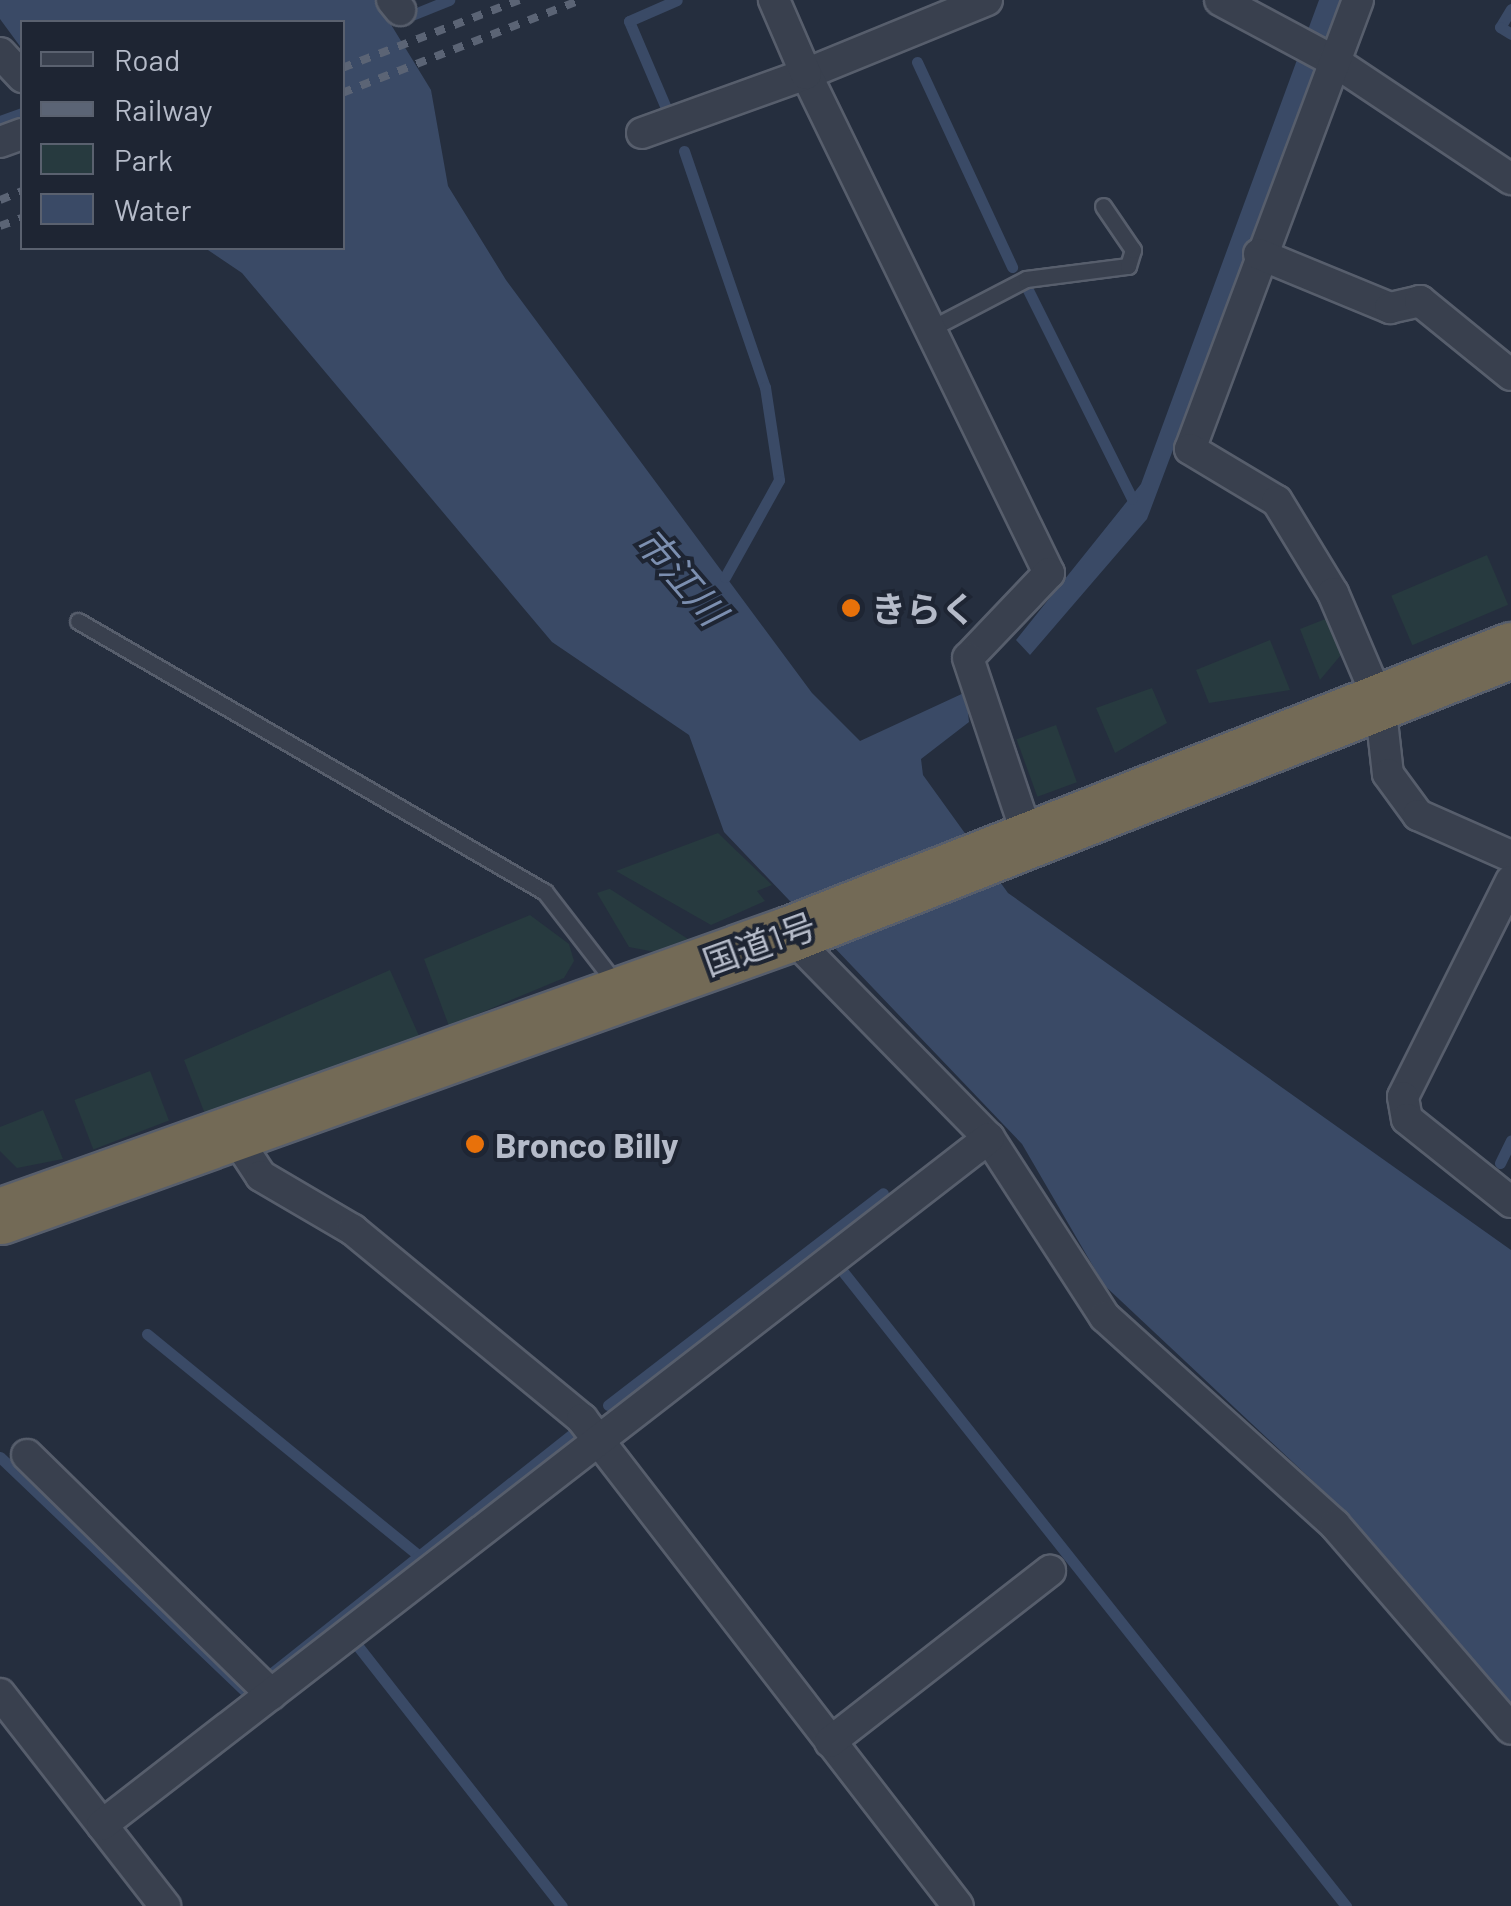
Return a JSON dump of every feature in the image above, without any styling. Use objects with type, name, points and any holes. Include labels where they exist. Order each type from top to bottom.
[{"type":"highway","name":"国道1号","points":[[3,1208],[788,934],[1511,650]]},
{"type":"street","points":[[774,0],[806,74],[1049,573],[968,658],[1015,846]]},
{"type":"street","points":[[642,133],[806,74],[986,0]]},
{"type":"street","points":[[1220,0],[1329,59],[1511,179]]},
{"type":"street","points":[[1358,0],[1329,59],[1190,449],[1277,501],[1334,593],[1380,703],[1388,774],[1418,815],[1511,856]]},
{"type":"street","points":[[0,53],[20,76]]},
{"type":"street","points":[[1259,254],[1390,308],[1420,300],[1511,375]]},
{"type":"street","points":[[1511,880],[1403,1097],[1407,1118],[1511,1202]]},
{"type":"street","points":[[788,934],[988,1138],[1105,1317],[1335,1525],[1511,1729]]},
{"type":"street","points":[[230,1129],[261,1176],[353,1230],[582,1419],[958,1906]]},
{"type":"street","points":[[102,1825],[988,1138]]},
{"type":"street","points":[[27,1455],[271,1694]]},
{"type":"street","points":[[830,1742],[1050,1571]]},
{"type":"street","points":[[0,1694],[165,1906]]},
{"type":"lane","points":[[930,329],[1026,278],[1128,266],[1133,250],[1103,206]]},
{"type":"lane","points":[[78,621],[545,892],[623,992]]},
{"type":"green space","points":[[1487,555],[1508,605],[1412,645],[1391,596]]},
{"type":"green space","points":[[1333,616],[1346,649],[1320,680],[1300,629]]},
{"type":"green space","points":[[1270,640],[1290,690],[1209,703],[1196,670]]},
{"type":"green space","points":[[1152,688],[1167,723],[1115,753],[1096,708]]},
{"type":"green space","points":[[1056,725],[1077,782],[1037,797],[1017,739]]},
{"type":"green space","points":[[718,833],[772,885],[757,891],[765,901],[711,925],[616,871]]},
{"type":"green space","points":[[609,889],[688,939],[655,952],[629,947],[597,893]]},
{"type":"green space","points":[[530,915],[569,944],[574,961],[564,978],[449,1026],[424,959]]},
{"type":"green space","points":[[390,970],[419,1036],[205,1114],[184,1060]]},
{"type":"green space","points":[[150,1071],[169,1120],[93,1150],[74,1100]]},
{"type":"green space","points":[[43,1110],[63,1159],[17,1168],[0,1151],[0,1127]]},
{"type":"water","name":"市江川","points":[[0,0],[376,0],[431,90],[448,186],[506,280],[812,693],[860,741],[966,692],[969,722],[921,759],[923,775],[1008,893],[1511,1250],[1511,1708],[1348,1514],[1104,1285],[1022,1144],[724,832],[689,735],[552,642],[242,273],[208,250],[345,250],[345,20],[20,20],[20,46],[0,19]]},
{"type":"water","points":[[1319,0],[1342,0],[1147,519],[1030,655],[1016,640],[1141,484]]},
{"type":"waterway","points":[[402,19],[449,0]]},
{"type":"waterway","points":[[669,115],[629,21],[677,0]]},
{"type":"waterway","points":[[1511,9],[1500,27],[1511,34]]},
{"type":"waterway","points":[[917,62],[1012,267]]},
{"type":"waterway","points":[[0,121],[20,114]]},
{"type":"waterway","name":"市江川","points":[[684,151],[765,387],[779,480],[725,577]]},
{"type":"waterway","points":[[1028,290],[1132,499]]},
{"type":"waterway","points":[[1500,1163],[1511,1140]]},
{"type":"waterway","points":[[608,1405],[883,1193]]},
{"type":"waterway","points":[[844,1273],[1346,1906]]},
{"type":"waterway","points":[[147,1334],[419,1556]]},
{"type":"waterway","points":[[268,1676],[573,1433]]},
{"type":"waterway","points":[[0,1457],[244,1690]]},
{"type":"waterway","points":[[357,1645],[562,1906]]},
{"type":"railway","points":[[345,67],[519,0]]},
{"type":"railway","points":[[345,92],[580,0]]},
{"type":"railway","points":[[0,200],[20,192]]},
{"type":"railway","points":[[0,226],[20,219]]},
{"type":"place","name":"きらく","points":[[851,608]]},
{"type":"place","name":"Bronco Billy","points":[[475,1144]]}]
